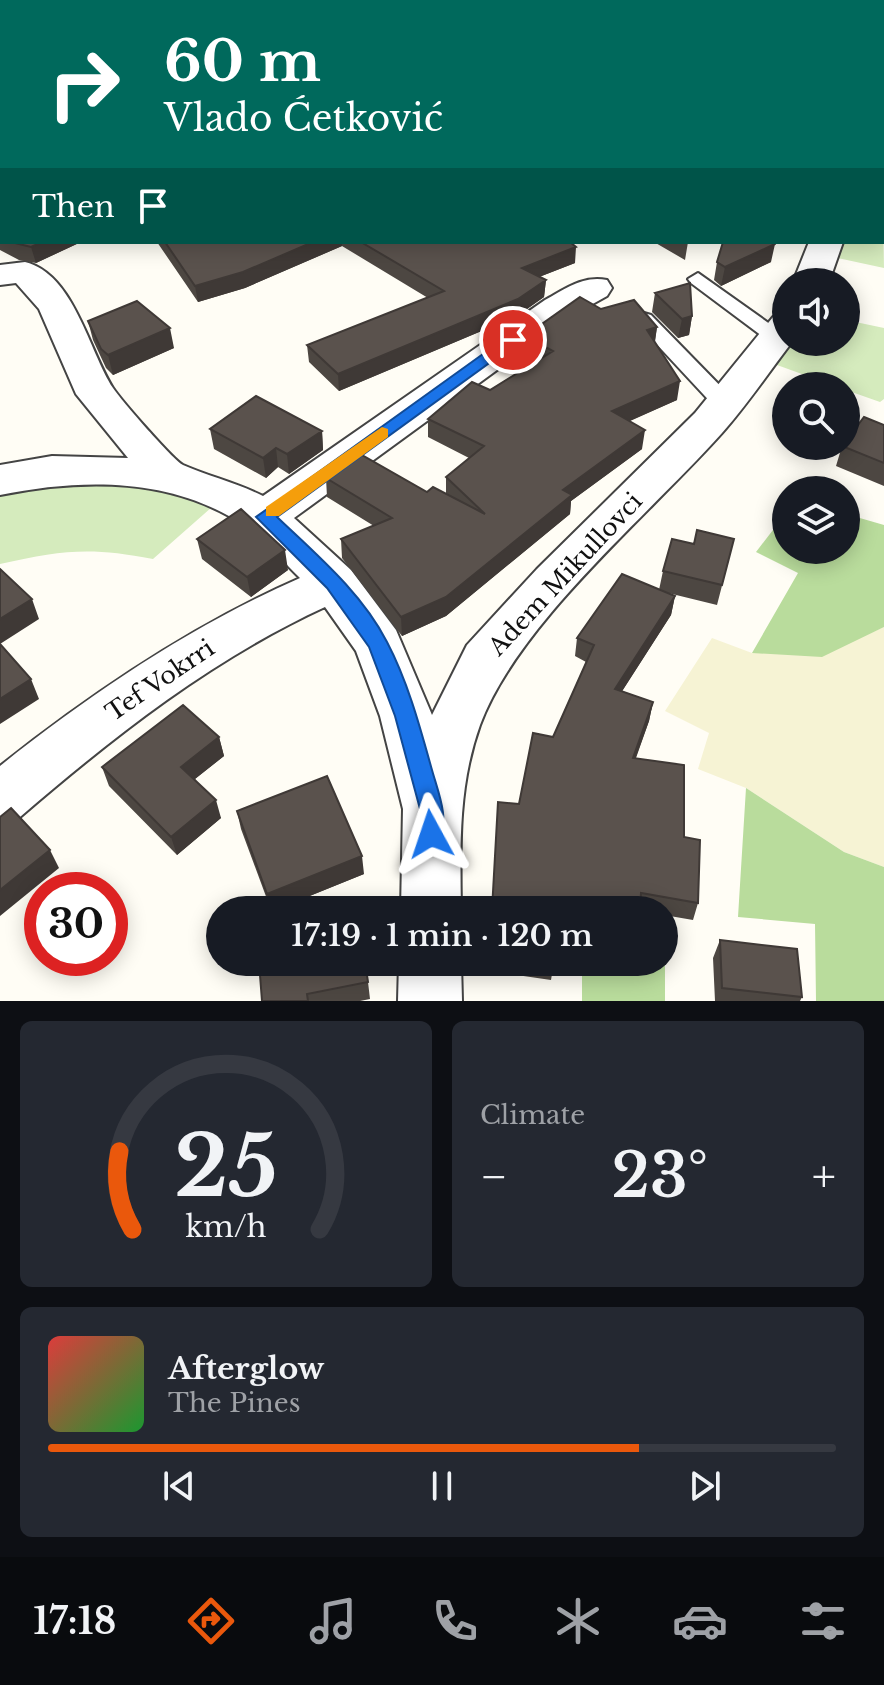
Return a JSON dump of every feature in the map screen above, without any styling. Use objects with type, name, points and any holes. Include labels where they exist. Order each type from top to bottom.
[{"type":"street","points":[[816,268],[825,244]]},
{"type":"street","points":[[0,275],[25,272],[56,306],[96,394],[165,474]]},
{"type":"street","points":[[265,517],[545,317],[594,288]]},
{"type":"street","name":"Adem Mikullovci","points":[[431,896],[431,809],[453,726],[485,659],[554,581],[725,404],[772,344]]},
{"type":"street","points":[[0,480],[52,470],[165,474],[215,490],[265,517],[334,583],[378,644],[406,716],[431,809]]},
{"type":"street","name":"Tef Vokrri","points":[[0,799],[62,747],[202,649],[267,611],[334,583]]},
{"type":"street","points":[[430,976],[430,1001]]},
{"type":"lane","name":"Adem Mikullovci","points":[[698,279],[772,326]]},
{"type":"lane","points":[[644,319],[725,404]]},
{"type":"shaded area","points":[[884,627],[884,867],[844,852],[746,788],[698,769],[709,733],[665,711],[712,638],[752,653],[854,640]]},
{"type":"green space","points":[[838,244],[884,244],[884,268],[833,257]]},
{"type":"green space","points":[[860,323],[884,328],[884,399],[880,402],[860,395],[860,372],[796,372],[777,365],[783,356],[860,356]]},
{"type":"green space","points":[[112,475],[212,507],[153,559],[76,552],[0,564],[0,492]]},
{"type":"green space","points":[[860,518],[884,525],[884,627],[822,657],[752,653],[798,573],[780,564],[860,564]]},
{"type":"green space","points":[[772,531],[772,560],[756,552]]},
{"type":"green space","points":[[746,788],[844,852],[884,867],[884,1001],[816,1001],[815,924],[738,917]]},
{"type":"green space","points":[[582,976],[665,976],[665,1001],[582,1001]]},
{"type":"building","points":[[166,244],[308,244],[243,272],[195,286]]},
{"type":"building","points":[[364,244],[572,244],[576,247],[522,268],[546,280],[518,299],[338,374],[307,345],[444,291]]},
{"type":"building","points":[[722,244],[775,244],[725,267],[717,262]]},
{"type":"building","points":[[690,283],[692,316],[682,319],[655,293]]},
{"type":"building","points":[[580,297],[601,309],[634,300],[657,327],[647,330],[680,381],[612,411],[645,430],[563,490],[572,495],[446,597],[401,617],[341,539],[392,518],[326,478],[360,454],[427,492],[433,487],[485,514],[446,477],[484,446],[428,419],[472,382],[490,390],[553,351],[525,336]]},
{"type":"building","points":[[137,301],[170,328],[108,355],[101,349],[88,321]]},
{"type":"building","points":[[256,396],[322,431],[287,454],[276,448],[263,458],[210,429]]},
{"type":"building","points":[[864,417],[884,425],[884,463],[860,453],[860,422]]},
{"type":"building","points":[[241,509],[285,550],[247,577],[197,539]]},
{"type":"building","points":[[697,530],[734,539],[722,585],[663,571],[672,539],[694,544]]},
{"type":"building","points":[[0,569],[32,599],[0,619]]},
{"type":"building","points":[[622,574],[675,596],[615,689],[653,702],[633,758],[684,765],[684,837],[700,840],[698,903],[678,899],[678,896],[641,893],[641,896],[493,896],[498,802],[519,804],[533,733],[553,737],[594,645],[577,638]]},
{"type":"building","points":[[0,644],[31,679],[0,699]]},
{"type":"building","points":[[183,705],[219,737],[181,767],[216,800],[171,837],[102,767]]},
{"type":"building","points":[[327,776],[362,856],[267,894],[237,811]]},
{"type":"building","points":[[11,808],[50,850],[0,890],[0,817]]},
{"type":"building","points":[[720,940],[797,949],[802,997],[722,988]]},
{"type":"building","points":[[260,976],[367,976],[368,982],[307,994],[308,1001],[262,1001]]},
{"type":"slow traffic","points":[[273,511],[382,433]]},
{"type":"route","points":[[431,834],[431,809],[406,716],[378,644],[334,583],[265,517],[513,340]]}]
